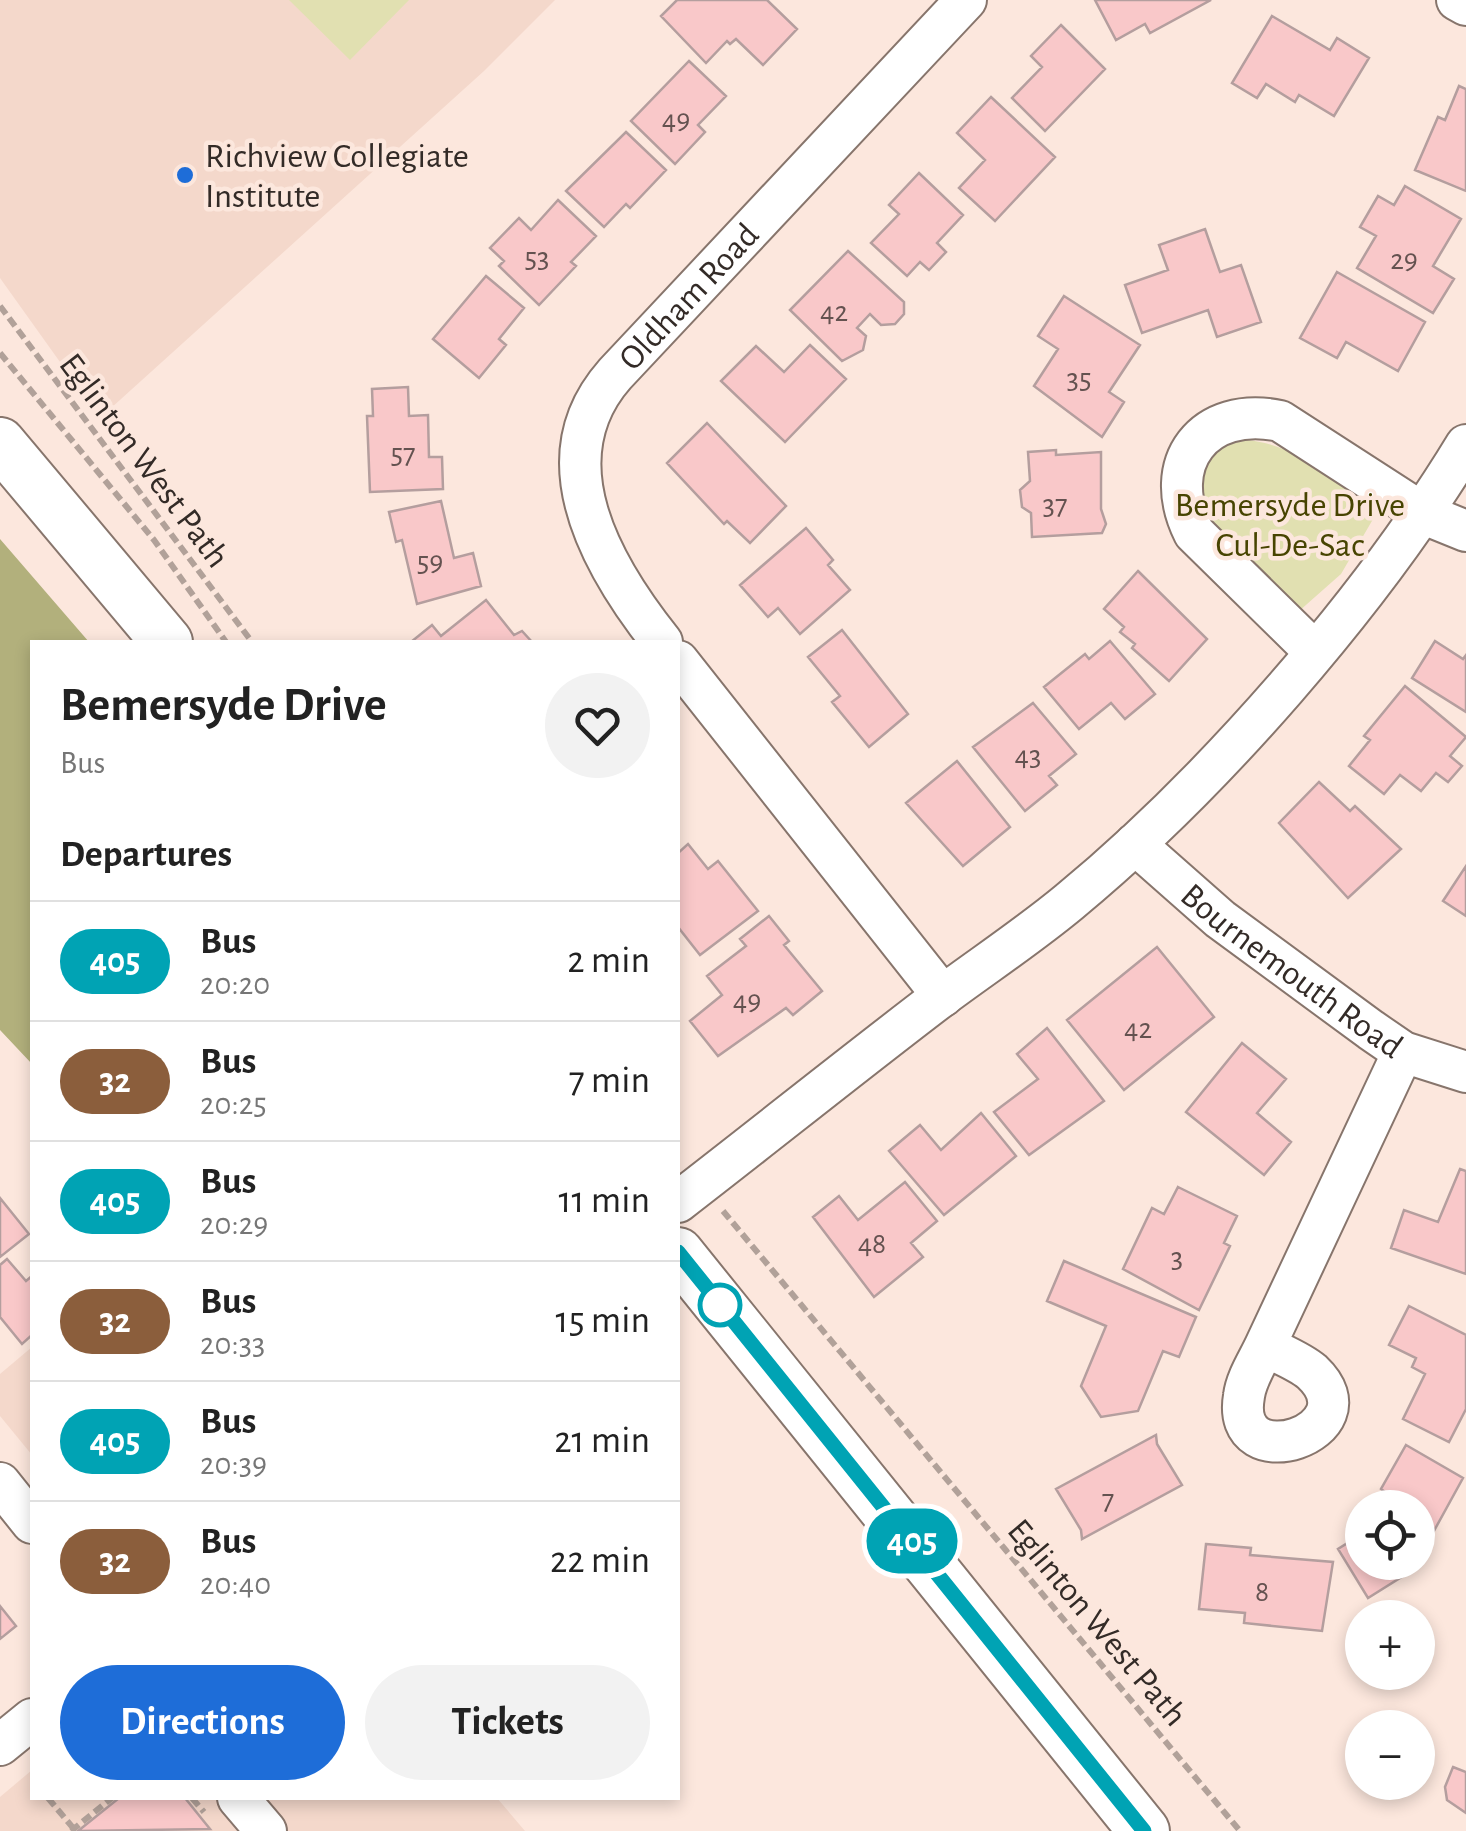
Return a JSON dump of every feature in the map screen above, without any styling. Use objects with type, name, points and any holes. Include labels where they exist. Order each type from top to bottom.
[{"type":"main road","points":[[0,443],[165,640]]},
{"type":"main road","points":[[680,1254],[1143,1831]]},
{"type":"street","name":"Oldham Road","points":[[660,640],[626,597],[591,526],[581,484],[579,451],[588,418],[615,374],[966,0]]},
{"type":"street","points":[[1456,0],[1466,4]]},
{"type":"street","points":[[1314,651],[1194,533],[1184,512],[1180,488],[1184,465],[1195,444],[1212,428],[1234,418],[1280,421],[1424,514],[1466,531]]},
{"type":"street","points":[[680,1200],[1072,900],[1134,844],[1314,651],[1424,514],[1466,445]]},
{"type":"street","points":[[680,665],[942,996]]},
{"type":"street","name":"Bournemouth Road","points":[[1134,844],[1164,873],[1284,969],[1403,1052],[1466,1072]]},
{"type":"street","points":[[1265,1346],[1403,1052]]},
{"type":"street","points":[[0,1483],[30,1520]]},
{"type":"street","points":[[0,1745],[30,1721]]},
{"type":"street","points":[[240,1800],[266,1831]]},
{"type":"path","name":"Eglinton West Path","points":[[0,306],[250,640]]},
{"type":"path","points":[[0,353],[154,540],[225,640]]},
{"type":"path","name":"Eglinton West Path","points":[[726,1214],[1240,1831]]},
{"type":"path","points":[[50,1800],[73,1830],[110,1800]]},
{"type":"shaded area","name":"Richview Collegiate Institute","points":[[0,0],[555,0],[484,71],[100,418],[0,278]]},
{"type":"shaded area","points":[[0,539],[87,640],[30,640],[30,1062],[0,1030]]},
{"type":"shaded area","points":[[30,1349],[30,1453],[0,1416],[0,1374]]},
{"type":"shaded area","points":[[30,1772],[30,1800],[499,1800],[525,1831],[0,1831],[0,1797]]},
{"type":"green space","points":[[289,0],[409,0],[350,60]]},
{"type":"green space","name":"Bemersyde Drive Cul-De-Sac","points":[[1247,440],[1301,457],[1333,477],[1376,514],[1341,574],[1298,612],[1211,537],[1193,475],[1216,451]]},
{"type":"building","points":[[677,0],[767,0],[797,29],[763,65],[736,39],[730,44],[727,41],[706,63],[661,16]]},
{"type":"building","points":[[1095,0],[1211,0],[1150,33],[1145,24],[1116,40]]},
{"type":"building","points":[[1272,16],[1330,50],[1337,38],[1369,58],[1334,116],[1299,95],[1295,102],[1266,84],[1257,98],[1232,83]]},
{"type":"building","points":[[1061,25],[1105,69],[1045,131],[1012,98],[1042,67],[1031,56]]},
{"type":"building","points":[[689,61],[726,96],[698,125],[705,132],[675,164],[631,121]]},
{"type":"building","points":[[1459,86],[1466,89],[1466,191],[1415,170],[1438,117],[1445,120]]},
{"type":"building","points":[[991,97],[1055,157],[995,221],[959,188],[985,160],[957,133]]},
{"type":"building","points":[[626,132],[666,170],[630,208],[626,204],[604,227],[566,191]]},
{"type":"building","points":[[919,173],[963,215],[937,243],[946,252],[929,270],[920,262],[907,276],[871,243],[899,214],[889,205]]},
{"type":"building","points":[[1405,186],[1461,219],[1433,266],[1454,279],[1433,313],[1357,268],[1376,236],[1360,227],[1378,196],[1394,205]]},
{"type":"building","points":[[558,200],[596,236],[571,262],[576,266],[539,305],[499,266],[504,261],[490,248],[519,218],[531,230]]},
{"type":"building","points":[[1205,229],[1220,272],[1241,265],[1261,322],[1217,337],[1208,310],[1142,333],[1125,285],[1168,270],[1159,245]]},
{"type":"building","points":[[848,251],[904,302],[904,314],[895,324],[881,325],[870,314],[857,328],[866,336],[863,350],[842,361],[790,310]]},
{"type":"building","points":[[1337,272],[1425,322],[1398,371],[1346,342],[1337,358],[1300,338]]},
{"type":"building","points":[[486,276],[524,308],[499,339],[506,345],[479,378],[433,339]]},
{"type":"building","points":[[1064,296],[1140,345],[1109,392],[1124,402],[1102,437],[1034,386],[1058,349],[1038,336]]},
{"type":"building","points":[[810,345],[846,379],[785,442],[721,381],[756,346],[784,372]]},
{"type":"building","points":[[408,387],[409,416],[428,415],[429,457],[442,457],[443,489],[370,492],[367,416],[373,416],[372,389]]},
{"type":"building","points":[[707,423],[786,506],[750,543],[727,521],[724,524],[667,463]]},
{"type":"building","points":[[1056,450],[1056,455],[1101,452],[1101,509],[1106,524],[1102,533],[1032,537],[1031,513],[1022,507],[1020,490],[1030,481],[1028,452]]},
{"type":"building","points":[[441,501],[454,558],[473,553],[481,586],[417,604],[402,540],[396,542],[389,512]]},
{"type":"building","points":[[806,528],[833,560],[828,565],[850,590],[800,634],[778,608],[768,617],[740,585]]},
{"type":"building","points":[[1138,571],[1207,639],[1169,681],[1132,648],[1135,644],[1120,632],[1124,627],[1104,609]]},
{"type":"building","points":[[486,600],[514,635],[522,631],[530,640],[413,640],[432,625],[441,636]]},
{"type":"building","points":[[842,630],[908,714],[869,747],[832,702],[840,696],[808,657]]},
{"type":"building","points":[[1110,641],[1155,694],[1125,719],[1111,703],[1079,729],[1044,687],[1085,654],[1089,659]]},
{"type":"building","points":[[1435,641],[1463,659],[1466,655],[1466,712],[1412,678]]},
{"type":"building","points":[[1405,686],[1466,737],[1450,756],[1462,766],[1448,782],[1436,773],[1421,791],[1400,775],[1384,794],[1349,766],[1370,740],[1364,736]]},
{"type":"building","points":[[1033,703],[1076,754],[1049,776],[1057,785],[1025,811],[973,747]]},
{"type":"building","points":[[957,761],[1010,827],[963,866],[906,803]]},
{"type":"building","points":[[1319,782],[1350,811],[1355,806],[1401,849],[1348,898],[1279,823]]},
{"type":"building","points":[[688,844],[708,869],[718,861],[758,911],[700,955],[680,930],[680,851]]},
{"type":"building","points":[[1466,866],[1466,916],[1443,901]]},
{"type":"building","points":[[769,916],[789,941],[784,945],[822,991],[793,1015],[786,1008],[718,1056],[690,1021],[722,995],[707,976],[746,946],[740,939]]},
{"type":"building","points":[[1157,947],[1214,1017],[1124,1090],[1067,1020]]},
{"type":"building","points":[[1047,1028],[1104,1101],[1029,1155],[994,1112],[1038,1079],[1017,1054]]},
{"type":"building","points":[[1242,1043],[1286,1079],[1257,1113],[1291,1142],[1264,1175],[1186,1112]]},
{"type":"building","points":[[981,1113],[1016,1156],[944,1215],[889,1151],[920,1125],[941,1150]]},
{"type":"building","points":[[1460,1169],[1466,1171],[1466,1274],[1391,1248],[1404,1210],[1438,1222]]},
{"type":"building","points":[[905,1182],[937,1221],[911,1243],[923,1257],[874,1297],[813,1217],[839,1196],[858,1220]]},
{"type":"building","points":[[1178,1187],[1237,1216],[1224,1243],[1230,1246],[1199,1310],[1123,1269],[1152,1208],[1164,1214]]},
{"type":"building","points":[[0,1198],[29,1234],[0,1257]]},
{"type":"building","points":[[7,1259],[26,1281],[30,1278],[30,1337],[22,1344],[0,1317],[0,1265]]},
{"type":"building","points":[[1064,1261],[1196,1317],[1179,1357],[1163,1351],[1138,1411],[1101,1417],[1081,1386],[1106,1326],[1047,1301]]},
{"type":"building","points":[[1409,1306],[1466,1335],[1466,1409],[1449,1442],[1403,1419],[1425,1374],[1412,1367],[1416,1358],[1389,1345]]},
{"type":"building","points":[[1156,1435],[1157,1444],[1182,1485],[1082,1539],[1081,1530],[1056,1489]]},
{"type":"building","points":[[1406,1445],[1463,1478],[1435,1529],[1435,1490],[1381,1489]]},
{"type":"building","points":[[1206,1544],[1251,1548],[1250,1555],[1333,1562],[1322,1631],[1244,1623],[1245,1613],[1199,1609]]},
{"type":"building","points":[[1357,1580],[1397,1580],[1368,1598]]},
{"type":"building","points":[[0,1606],[16,1626],[0,1639]]},
{"type":"building","points":[[1453,1767],[1466,1772],[1466,1813],[1447,1800],[1445,1787]]},
{"type":"building","points":[[117,1800],[187,1800],[210,1829],[78,1831]]},
{"type":"bus line","name":"405","points":[[680,1254],[1144,1831]]},
{"type":"place","name":"Richview Collegiate Institute","points":[[185,175]]}]
